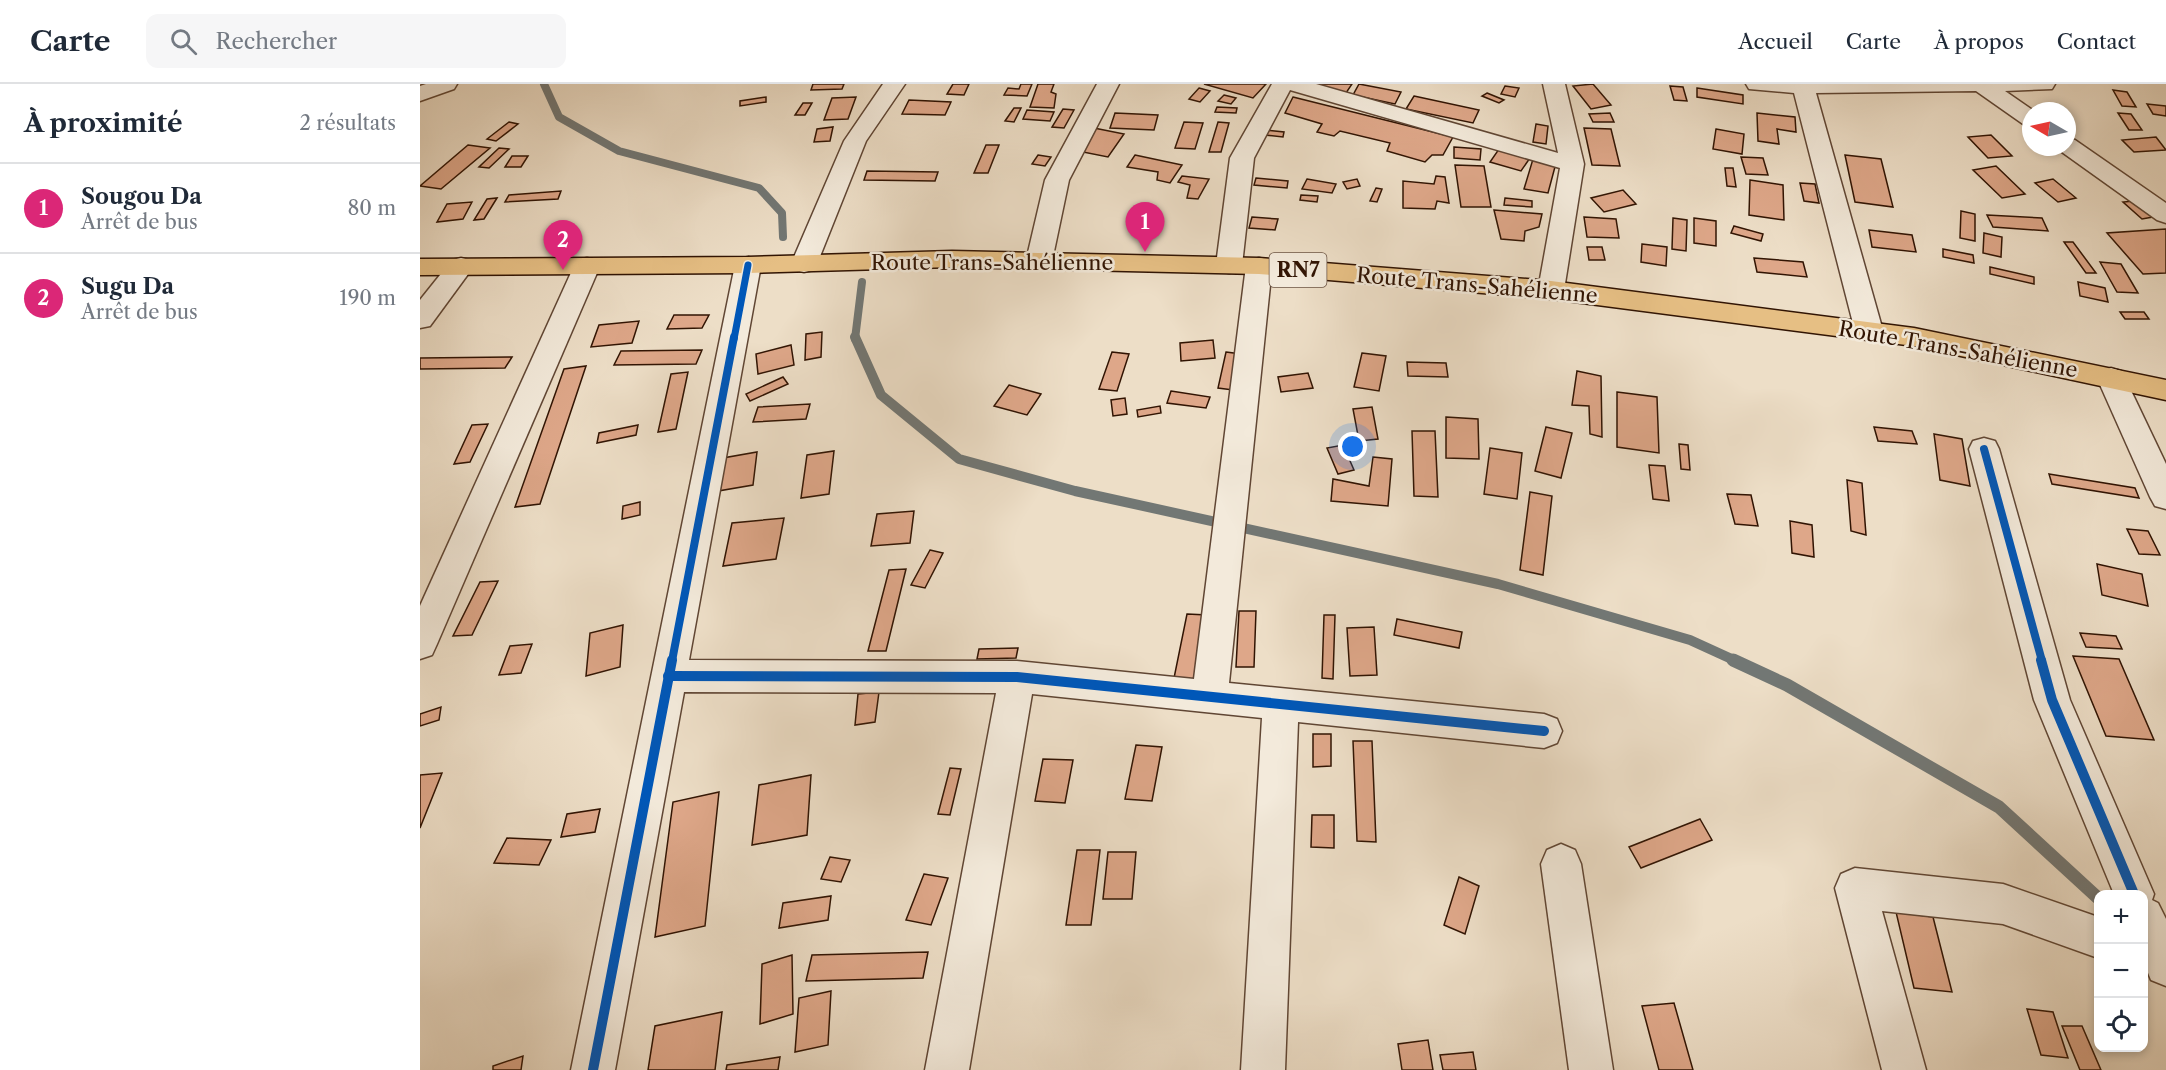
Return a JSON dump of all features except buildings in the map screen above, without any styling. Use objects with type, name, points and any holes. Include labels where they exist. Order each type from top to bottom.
[{"type":"highway","name":"Route Trans-Sahélienne","points":[[420,267],[747,265],[952,259],[1259,266],[1551,290],[1914,337],[2166,390]]},
{"type":"street","points":[[420,94],[446,84]]},
{"type":"street","points":[[804,264],[855,141],[894,84]]},
{"type":"street","points":[[1039,261],[1057,180],[1108,84]]},
{"type":"street","points":[[1229,265],[1242,158],[1283,84]]},
{"type":"street","points":[[1292,84],[1572,164]]},
{"type":"street","points":[[1551,290],[1572,164],[1554,84]]},
{"type":"street","points":[[1757,84],[1804,86],[2044,84]]},
{"type":"street","points":[[1981,84],[2022,113]]},
{"type":"street","points":[[1804,86],[1869,331]]},
{"type":"street","points":[[2076,151],[2166,215]]},
{"type":"street","points":[[593,1070],[747,265]]},
{"type":"street","points":[[420,319],[460,266]]},
{"type":"street","points":[[420,644],[587,266]]},
{"type":"street","points":[[1210,697],[1259,266]]},
{"type":"street","points":[[2111,378],[2166,496]]},
{"type":"street","points":[[1984,448],[2052,700],[2132,890]]},
{"type":"street","points":[[668,676],[1017,677],[1544,731]]},
{"type":"street","points":[[947,1070],[1017,677]]},
{"type":"street","points":[[1263,1070],[1281,704]]},
{"type":"street","points":[[1561,864],[1591,1070]]},
{"type":"street","points":[[1904,1070],[1855,888],[2003,904],[2094,937]]},
{"type":"street","points":[[2148,930],[2157,960]]},
{"type":"waterway","points":[[544,84],[559,117],[619,151],[759,188],[782,213],[783,237]]},
{"type":"waterway","points":[[855,337],[862,282]]},
{"type":"waterway","points":[[855,337],[881,395],[959,459],[1075,491],[1498,584],[1690,640],[1736,661]]},
{"type":"waterway","points":[[1733,660],[1787,685],[1999,807],[2094,894]]},
{"type":"cycle path","points":[[593,1070],[748,265]]},
{"type":"cycle path","points":[[1984,449],[2052,700],[2132,890]]},
{"type":"cycle path","points":[[668,676],[1017,677],[1544,731]]},
{"type":"place","name":"Sougou Da","points":[[1145,252]]},
{"type":"place","name":"Sugu Da","points":[[563,270]]}]
